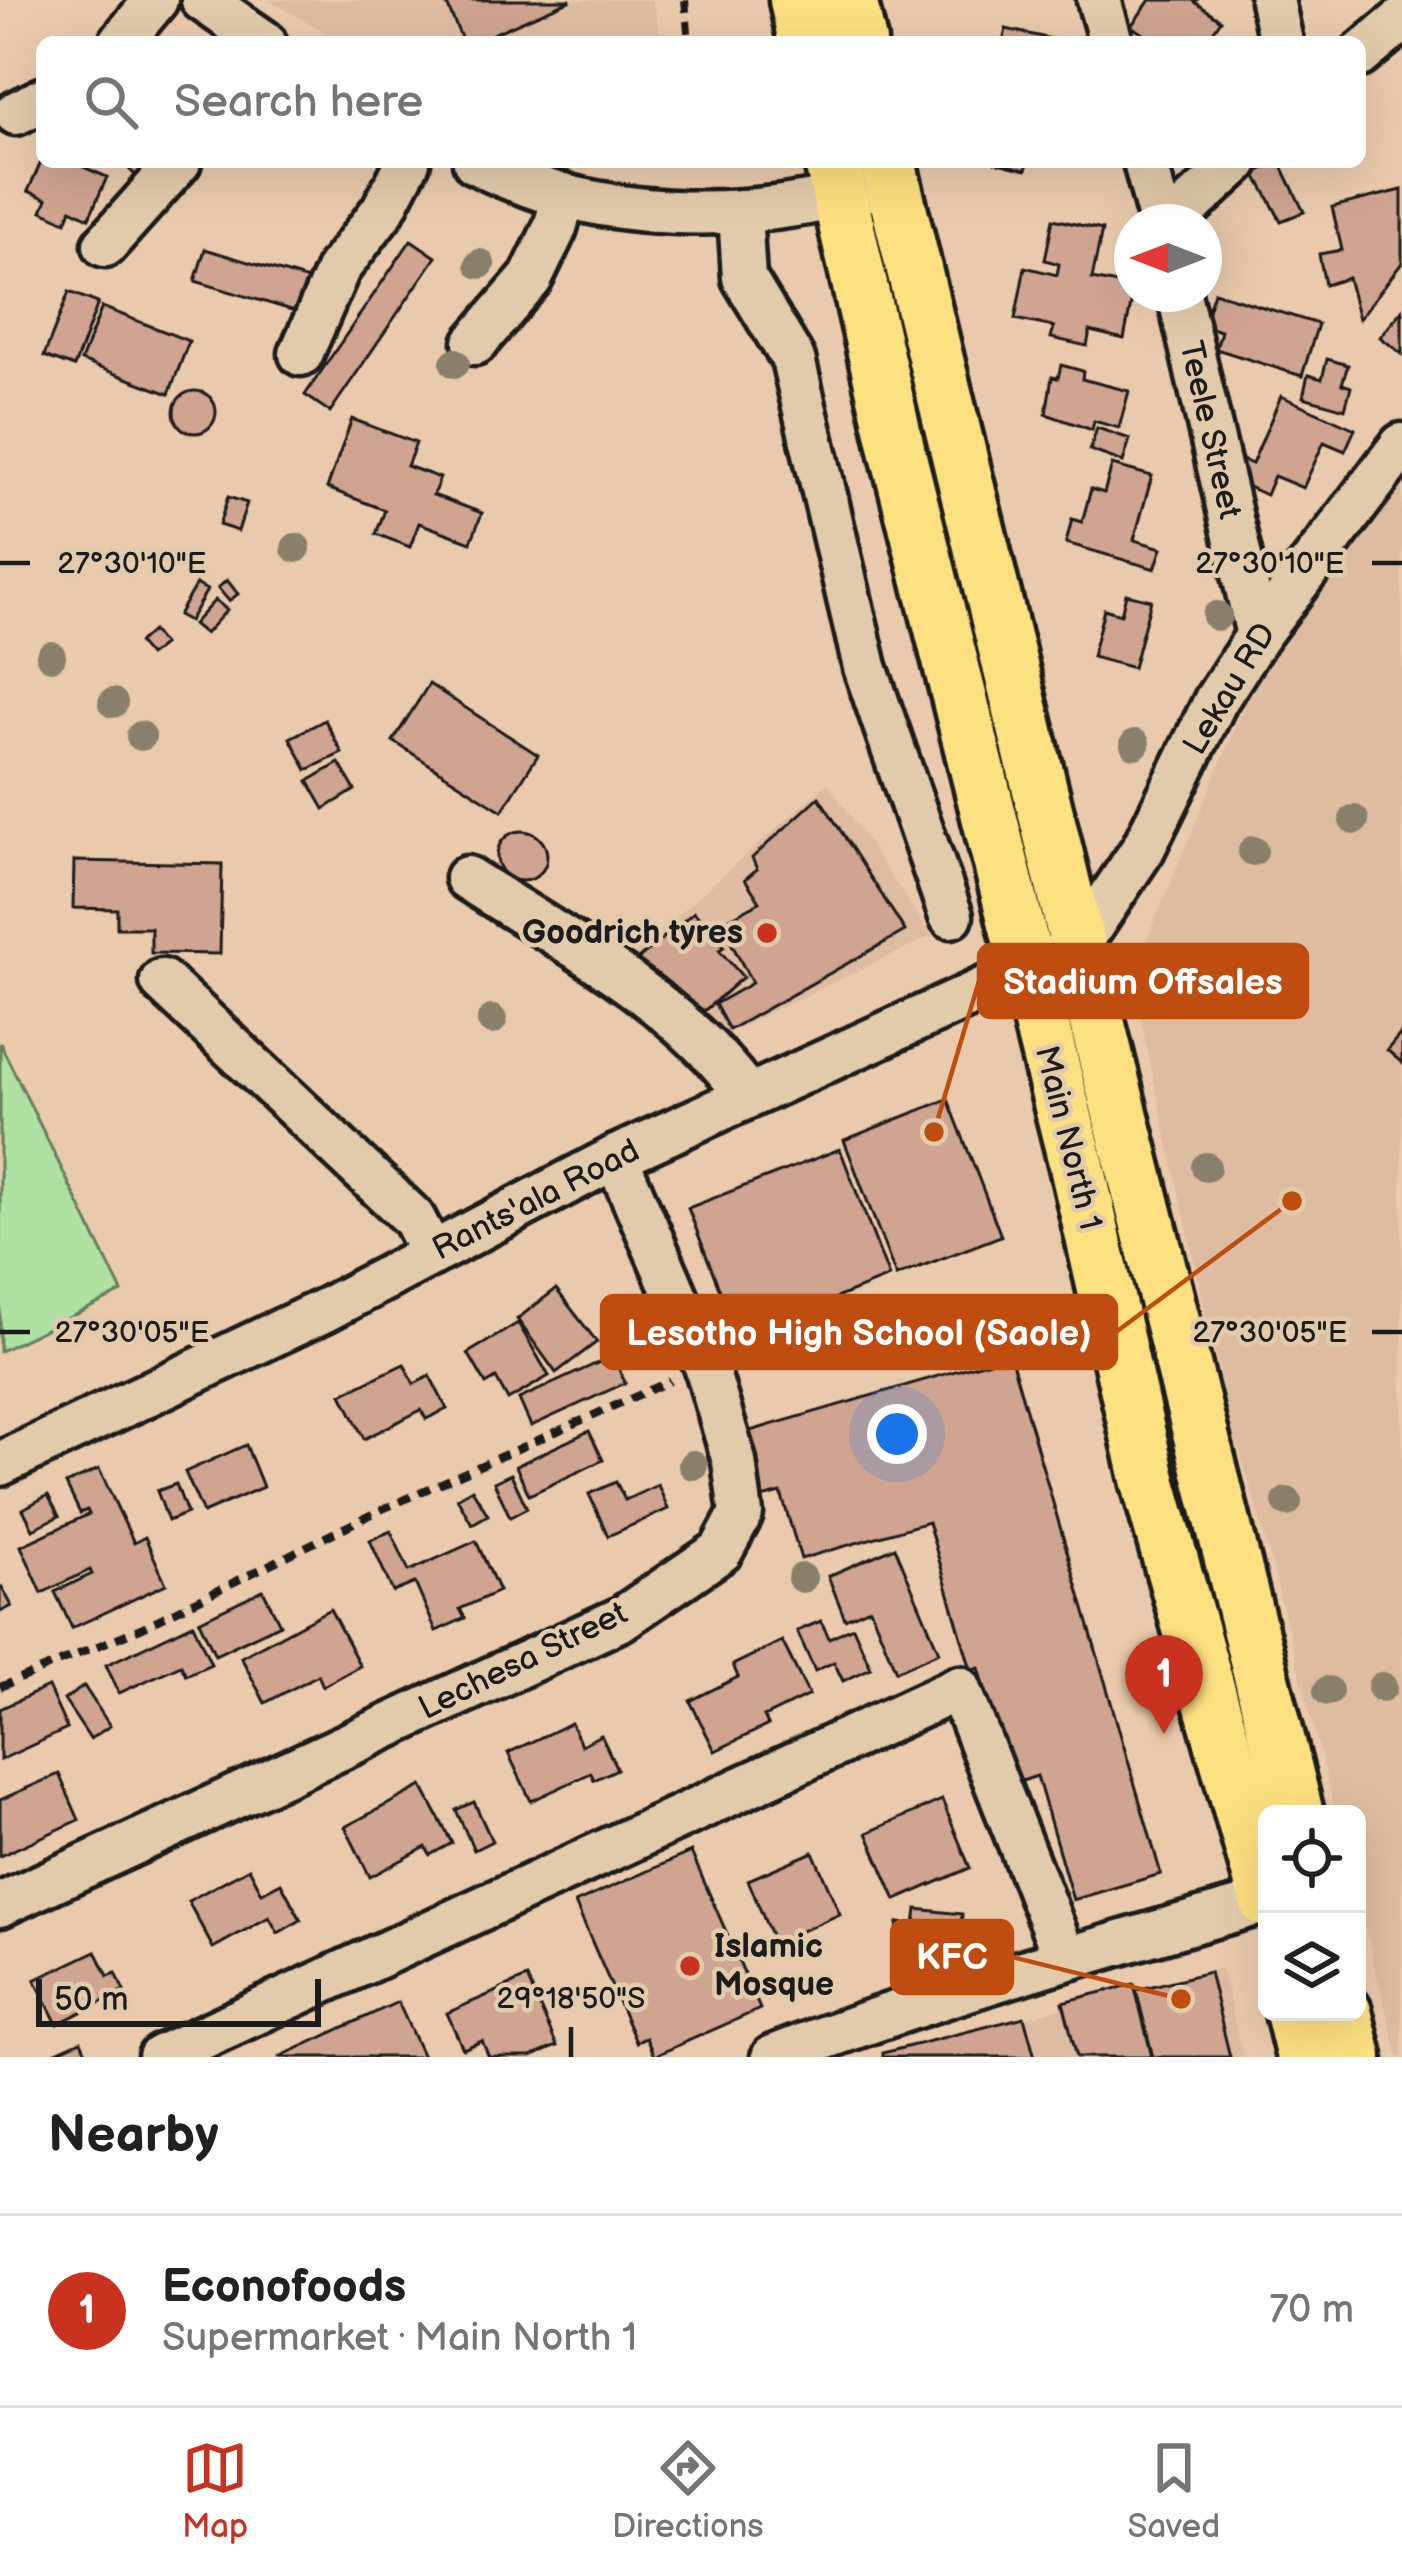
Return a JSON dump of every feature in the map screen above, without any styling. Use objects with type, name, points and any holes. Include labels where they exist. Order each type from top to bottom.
[{"type":"main road","points":[[797,0],[805,36]]},
{"type":"main road","points":[[849,0],[858,36]]},
{"type":"main road","name":"Main North 1","points":[[890,172],[1294,1805]]},
{"type":"main road","name":"Main North 1","points":[[835,180],[898,453],[1077,1166],[1149,1483],[1258,1868]]},
{"type":"main road","points":[[1295,2021],[1304,2057]]},
{"type":"main road","points":[[1346,2021],[1354,2057]]},
{"type":"street","points":[[126,36],[156,0]]},
{"type":"street","points":[[203,0],[255,36]]},
{"type":"street","points":[[1099,0],[1109,36]]},
{"type":"street","points":[[1272,0],[1280,36]]},
{"type":"street","points":[[1366,50],[1402,20]]},
{"type":"street","points":[[105,245],[174,168]]},
{"type":"street","points":[[301,354],[338,268],[383,210],[405,168]]},
{"type":"street","points":[[491,168],[564,196],[662,213],[740,213],[835,180],[890,172]]},
{"type":"street","points":[[1147,168],[1157,204]]},
{"type":"street","points":[[1192,204],[1230,168]]},
{"type":"street","points":[[475,343],[531,278],[564,196]]},
{"type":"street","points":[[740,213],[744,278],[793,359],[865,667],[951,916]]},
{"type":"street","name":"Teele Street","points":[[1183,312],[1258,635]]},
{"type":"street","name":"Lekau RD","points":[[1078,946],[1144,849],[1216,700],[1258,635],[1402,445]]},
{"type":"street","points":[[467,878],[659,1004],[726,1067],[747,1095]]},
{"type":"street","name":"Rants'ala Road","points":[[0,1464],[325,1310],[616,1157],[1078,946]]},
{"type":"street","points":[[162,981],[413,1218],[432,1254]]},
{"type":"street","name":"Lechesa Street","points":[[0,1904],[621,1619],[721,1550],[741,1514],[734,1461],[706,1366],[616,1157]]},
{"type":"street","points":[[160,2057],[959,1688],[1065,1958]]},
{"type":"street","points":[[773,2057],[845,2044],[1065,1958],[1258,1903]]},
{"type":"path","points":[[685,0],[688,36]]},
{"type":"path","points":[[0,1687],[142,1627],[376,1512],[706,1366]]},
{"type":"shaded area","points":[[268,0],[652,0],[661,36],[332,36]]},
{"type":"shaded area","points":[[1402,487],[1402,2057],[1398,2057],[1366,1932],[1366,1805],[1334,1805],[1231,1425],[1131,977],[1254,683]]},
{"type":"shaded area","points":[[828,783],[932,936],[716,1038],[617,968]]},
{"type":"shaded area","points":[[1221,1968],[1243,2057],[883,2057],[883,2053]]},
{"type":"green space","points":[[0,1043],[122,1292],[0,1351]]},
{"type":"building","points":[[445,0],[571,0],[488,36],[460,36]]},
{"type":"building","points":[[1150,0],[1197,0],[1221,20],[1210,36],[1146,36],[1131,26]]},
{"type":"building","points":[[1006,29],[1038,36],[1004,36]]},
{"type":"building","points":[[38,168],[86,168],[107,177],[89,218],[71,209],[66,222],[42,211],[47,199],[28,191]]},
{"type":"building","points":[[128,168],[158,168],[143,183]]},
{"type":"building","points":[[1283,168],[1304,212],[1281,221],[1255,173]]},
{"type":"building","points":[[1402,190],[1402,263],[1359,319],[1348,278],[1325,285],[1319,254],[1342,250],[1332,207]]},
{"type":"building","points":[[1053,219],[1102,230],[1092,279],[1114,283],[1114,312],[1129,312],[1124,339],[1090,331],[1087,346],[1051,338],[1054,327],[1015,319],[1025,267],[1057,275],[1059,264],[1045,260]]},
{"type":"building","points":[[411,240],[436,257],[330,412],[305,395]]},
{"type":"building","points":[[205,249],[308,280],[298,312],[195,281]]},
{"type":"building","points":[[69,292],[98,303],[74,367],[44,356]]},
{"type":"building","points":[[1222,294],[1318,324],[1302,376],[1216,349],[1221,331],[1203,326],[1208,312],[1222,312]]},
{"type":"building","points":[[102,307],[189,341],[169,394],[81,361]]},
{"type":"building","points":[[1402,310],[1402,354],[1380,337]]},
{"type":"building","points":[[1327,359],[1348,365],[1342,384],[1351,387],[1345,409],[1303,397],[1308,375],[1322,379]]},
{"type":"building","points":[[1061,365],[1083,371],[1082,379],[1129,391],[1119,428],[1094,421],[1092,430],[1046,414],[1052,377],[1058,378]]},
{"type":"building","points":[[195,391],[210,397],[216,412],[210,427],[195,433],[180,427],[174,412],[180,397]]},
{"type":"building","points":[[1281,396],[1355,429],[1345,451],[1324,442],[1303,488],[1274,476],[1266,495],[1227,477],[1236,457],[1252,464]]},
{"type":"building","points":[[352,419],[416,443],[407,466],[440,478],[433,495],[482,513],[471,542],[419,523],[410,547],[376,534],[385,510],[327,488]]},
{"type":"building","points":[[1097,428],[1130,439],[1123,462],[1090,450]]},
{"type":"building","points":[[1112,465],[1152,476],[1134,540],[1162,548],[1155,569],[1066,543],[1072,519],[1082,522],[1091,489],[1104,493]]},
{"type":"building","points":[[228,497],[247,503],[238,531],[219,525]]},
{"type":"building","points":[[227,580],[238,594],[229,601],[218,588]]},
{"type":"building","points":[[196,584],[207,590],[189,621],[178,615]]},
{"type":"building","points":[[1126,594],[1151,600],[1133,668],[1092,657],[1104,609],[1121,614]]},
{"type":"building","points":[[215,600],[227,610],[205,634],[193,624]]},
{"type":"building","points":[[152,631],[163,645],[149,656],[138,643]]},
{"type":"building","points":[[429,684],[538,755],[502,811],[393,741]]},
{"type":"building","points":[[325,720],[342,753],[307,770],[290,738]]},
{"type":"building","points":[[339,763],[355,790],[324,809],[308,781]]},
{"type":"building","points":[[819,797],[905,931],[729,1030],[715,1004],[752,983],[721,923],[760,902],[745,879],[757,869],[752,858]]},
{"type":"building","points":[[522,831],[540,838],[547,856],[540,874],[522,881],[504,874],[497,856],[504,838]]},
{"type":"building","points":[[74,861],[222,864],[220,954],[151,953],[151,928],[117,928],[117,909],[73,908]]},
{"type":"building","points":[[694,912],[743,977],[704,1011],[638,959]]},
{"type":"building","points":[[1402,1032],[1402,1063],[1387,1050]]},
{"type":"building","points":[[948,1099],[1001,1236],[896,1276],[844,1140]]},
{"type":"building","points":[[840,1149],[889,1277],[738,1337],[688,1208]]},
{"type":"building","points":[[556,1289],[597,1342],[556,1373],[517,1319]]},
{"type":"building","points":[[518,1323],[549,1376],[508,1400],[496,1378],[486,1384],[468,1353]]},
{"type":"building","points":[[1010,1355],[1161,1874],[1073,1900],[1037,1776],[1013,1784],[979,1668],[971,1670],[928,1522],[801,1559],[781,1493],[762,1498],[743,1433]]},
{"type":"building","points":[[613,1356],[625,1383],[531,1426],[519,1399]]},
{"type":"building","points":[[404,1364],[414,1384],[430,1376],[447,1409],[426,1419],[421,1410],[364,1439],[342,1394]]},
{"type":"building","points":[[589,1431],[603,1460],[529,1495],[516,1466]]},
{"type":"building","points":[[246,1445],[263,1487],[203,1513],[185,1472]]},
{"type":"building","points":[[99,1469],[134,1543],[145,1537],[166,1584],[72,1628],[55,1592],[92,1574],[90,1570],[42,1593],[21,1546],[89,1514],[87,1510],[80,1513],[66,1484]]},
{"type":"building","points":[[511,1474],[527,1508],[510,1517],[494,1482]]},
{"type":"building","points":[[616,1482],[625,1500],[658,1485],[668,1509],[608,1536],[589,1494]]},
{"type":"building","points":[[176,1484],[187,1513],[168,1521],[157,1491]]},
{"type":"building","points":[[472,1489],[488,1515],[472,1524],[457,1498]]},
{"type":"building","points":[[48,1495],[59,1516],[33,1529],[23,1509]]},
{"type":"building","points":[[391,1531],[409,1571],[476,1541],[499,1591],[460,1609],[465,1618],[436,1631],[415,1583],[393,1592],[370,1540]]},
{"type":"building","points":[[895,1547],[939,1652],[896,1671],[870,1608],[845,1619],[828,1576]]},
{"type":"building","points":[[0,1588],[12,1606],[0,1612]]},
{"type":"building","points":[[263,1590],[280,1624],[215,1655],[199,1621]]},
{"type":"building","points":[[330,1609],[360,1666],[323,1686],[318,1675],[265,1703],[241,1657]]},
{"type":"building","points":[[821,1621],[829,1638],[853,1627],[871,1668],[843,1681],[834,1662],[815,1671],[797,1631]]},
{"type":"building","points":[[193,1624],[211,1664],[186,1675],[181,1665],[119,1693],[106,1665]]},
{"type":"building","points":[[782,1641],[809,1695],[764,1717],[768,1725],[715,1751],[690,1701],[738,1677],[733,1665]]},
{"type":"building","points":[[84,1686],[110,1726],[90,1739],[64,1700]]},
{"type":"building","points":[[48,1687],[67,1729],[0,1760],[0,1709]]},
{"type":"building","points":[[571,1723],[581,1745],[601,1735],[617,1769],[594,1780],[591,1773],[531,1801],[508,1753]]},
{"type":"building","points":[[59,1774],[79,1820],[0,1856],[0,1800]]},
{"type":"building","points":[[422,1786],[452,1843],[430,1855],[426,1847],[370,1877],[345,1827]]},
{"type":"building","points":[[942,1800],[970,1868],[896,1900],[867,1833]]},
{"type":"building","points":[[474,1802],[492,1841],[474,1850],[456,1810]]},
{"type":"building","points":[[691,1852],[760,2009],[654,2056],[646,2038],[636,2042],[575,1903]]},
{"type":"building","points":[[813,1852],[840,1914],[774,1943],[748,1880]]},
{"type":"building","points":[[249,1868],[262,1893],[281,1883],[301,1920],[278,1933],[269,1917],[213,1948],[188,1901]]},
{"type":"building","points":[[917,1909],[962,1914],[960,1940],[933,1938],[931,1951],[895,1950],[898,1923],[915,1925]]},
{"type":"building","points":[[96,1951],[108,1976],[116,1973],[124,1991],[57,2024],[35,1980]]},
{"type":"building","points":[[1209,1972],[1230,2057],[1153,2057],[1136,1990]]},
{"type":"building","points":[[527,1978],[557,2046],[531,2057],[489,2057],[482,2041],[463,2049],[447,2013]]},
{"type":"building","points":[[1134,1984],[1152,2057],[1077,2057],[1063,2002]]},
{"type":"building","points":[[398,2002],[423,2057],[279,2057]]},
{"type":"building","points":[[1024,2017],[1035,2057],[883,2057],[883,2053]]},
{"type":"building","points":[[81,2041],[88,2057],[45,2057]]},
{"type":"place","name":"Goodrich tyres","points":[[767,933]]},
{"type":"place","name":"Stadium Offsales","points":[[934,1132]]},
{"type":"place","name":"Lesotho High School (Saole)","points":[[1292,1201]]},
{"type":"place","name":"Econofoods","points":[[1164,1734]]},
{"type":"place","name":"Islamic Mosque","points":[[690,1966]]},
{"type":"place","name":"KFC","points":[[1181,1999]]}]
